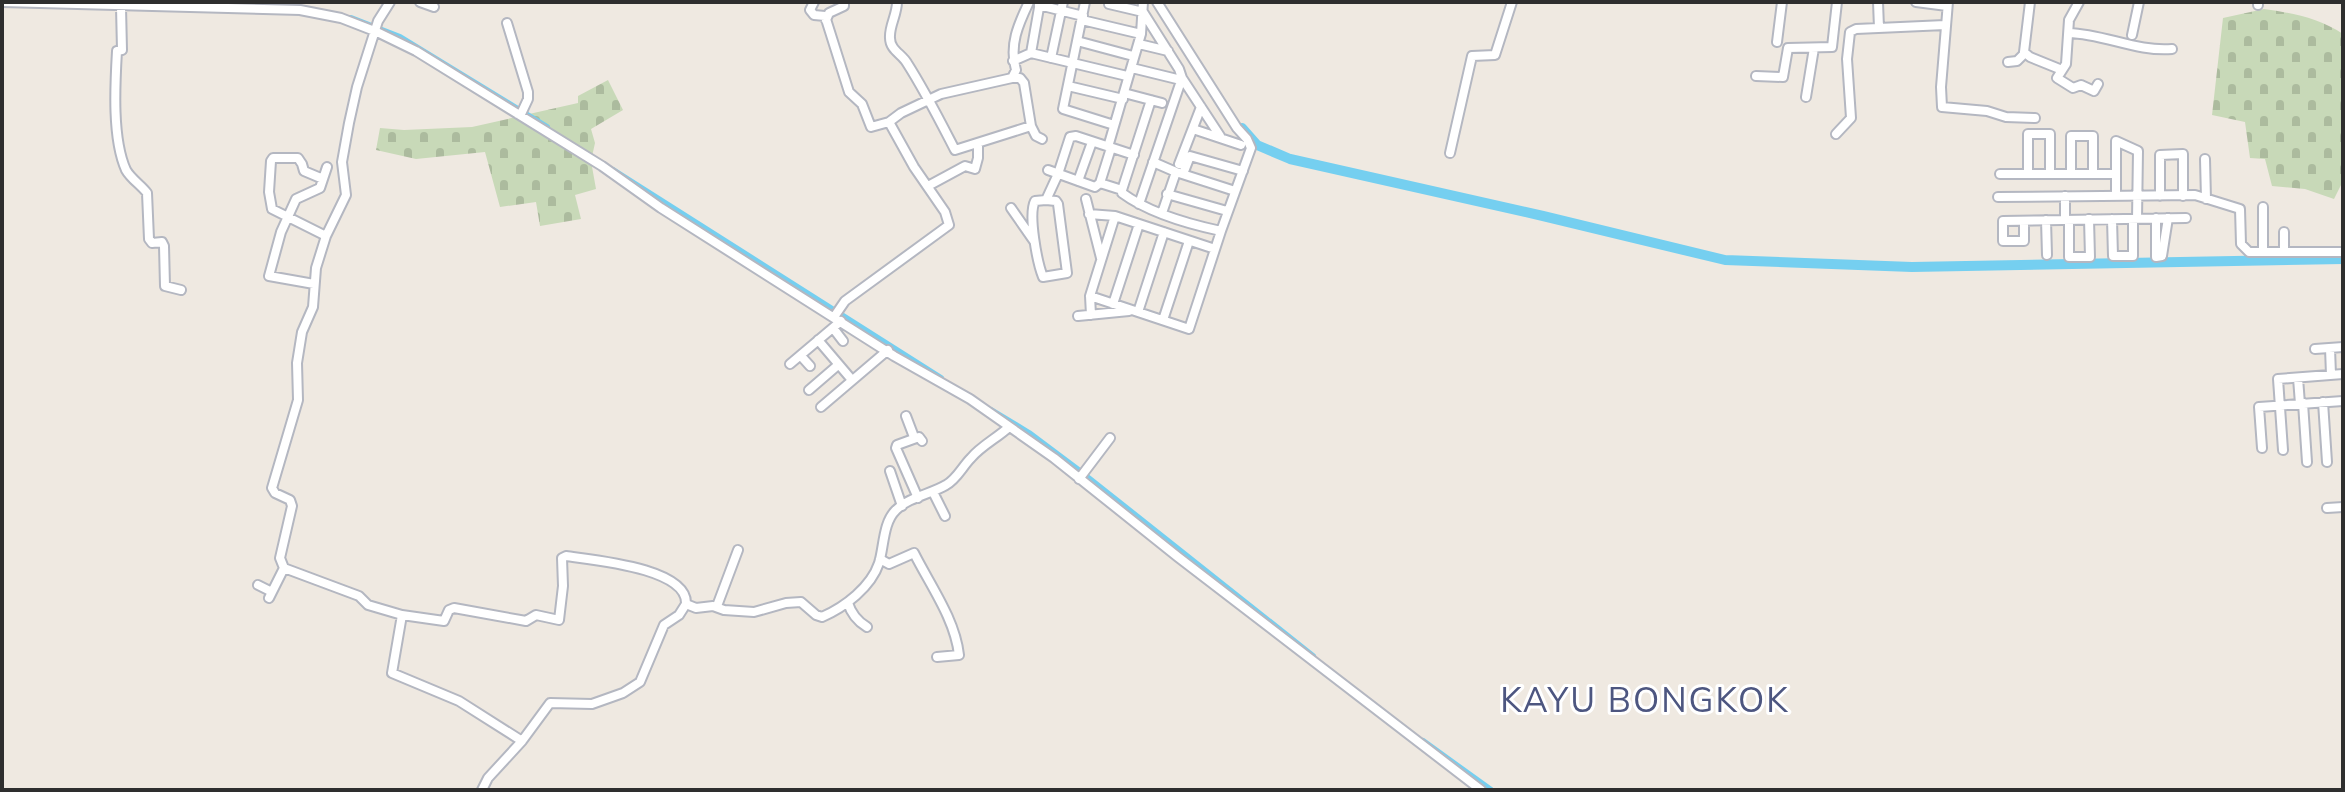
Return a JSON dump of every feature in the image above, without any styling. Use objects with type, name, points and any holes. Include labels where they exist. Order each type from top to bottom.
[{"type":"street","points":[[2,2],[84,3],[121,7],[284,8],[377,27],[521,112],[661,208],[970,399],[1081,477],[1481,790]]},
{"type":"street","points":[[258,585],[271,595],[284,568],[280,558],[292,503],[272,488],[296,409],[297,363],[302,332],[313,307],[316,268],[326,236],[347,192],[342,162],[357,87],[377,27],[390,2]]},
{"type":"street","points":[[420,2],[434,7]]},
{"type":"street","points":[[814,2],[810,10],[823,15],[826,20],[849,92],[862,104],[871,127],[889,122],[941,94],[1020,78],[1024,83],[1031,126],[1036,136],[1042,139]]},
{"type":"street","points":[[826,20],[829,13],[839,10],[844,2]]},
{"type":"street","points":[[897,2],[891,45],[906,60],[955,150],[1031,126]]},
{"type":"street","points":[[1012,78],[1016,75],[1014,36],[1029,2]]},
{"type":"street","points":[[1085,2],[1063,109],[1114,125]]},
{"type":"street","points":[[1090,296],[1189,329],[1251,148],[1157,2]]},
{"type":"street","points":[[1450,153],[1472,56],[1495,55],[1512,2]]},
{"type":"street","points":[[1777,42],[1782,2]]},
{"type":"street","points":[[1832,47],[1837,2]]},
{"type":"street","points":[[1878,2],[1879,28]]},
{"type":"street","points":[[1916,2],[1948,4],[1942,107],[1987,111],[2006,117],[2035,118]]},
{"type":"street","points":[[2030,2],[2025,53],[2062,70]]},
{"type":"street","points":[[2079,2],[2069,18],[2066,64],[2058,79],[2071,88],[2081,85],[2094,91],[2098,84]]},
{"type":"street","points":[[2132,35],[2139,2]]},
{"type":"street","points":[[1104,25],[1109,3],[1143,7]]},
{"type":"street","points":[[1031,53],[1040,4],[1062,6],[1082,18],[1141,34]]},
{"type":"street","points":[[1051,58],[1062,6]]},
{"type":"street","points":[[121,7],[122,50],[117,51],[116,64],[119,142],[128,174],[147,193],[150,241],[163,243],[165,286],[181,290]]},
{"type":"street","points":[[1048,170],[1095,187],[1100,183],[1141,34],[1143,7]]},
{"type":"street","points":[[1143,7],[1181,79],[1220,136]]},
{"type":"street","points":[[507,23],[528,92],[521,112]]},
{"type":"street","points":[[1836,134],[1851,118],[1847,65],[1849,34],[1852,30],[1945,25]]},
{"type":"street","points":[[2069,33],[2172,49]]},
{"type":"street","points":[[1077,41],[1133,56]]},
{"type":"street","points":[[1143,45],[1168,51]]},
{"type":"street","points":[[1756,76],[1783,77],[1787,49],[1848,45]]},
{"type":"street","points":[[1806,97],[1814,48]]},
{"type":"street","points":[[1013,61],[1031,53],[1127,76]]},
{"type":"street","points":[[2008,62],[2017,61],[2025,53]]},
{"type":"street","points":[[1136,69],[1181,79]]},
{"type":"street","points":[[1139,204],[1181,79]]},
{"type":"street","points":[[1068,86],[1162,103]]},
{"type":"street","points":[[1151,100],[1122,193],[1162,213],[1221,231]]},
{"type":"street","points":[[1162,213],[1201,107]]},
{"type":"street","points":[[790,364],[833,328],[845,301],[912,249],[948,227],[945,212],[914,167],[889,122]]},
{"type":"street","points":[[1193,129],[1241,145]]},
{"type":"street","points":[[2028,174],[2028,134],[2050,134],[2050,174]]},
{"type":"street","points":[[1046,200],[1070,137],[1076,136],[1134,155]]},
{"type":"street","points":[[2071,174],[2071,136],[2093,136],[2093,174]]},
{"type":"street","points":[[2112,219],[2113,256],[2133,256],[2138,151],[2116,141],[2116,196]]},
{"type":"street","points":[[1078,181],[1092,142]]},
{"type":"street","points":[[928,186],[965,166],[975,169],[978,143]]},
{"type":"street","points":[[2160,196],[2160,155],[2183,154],[2183,196]]},
{"type":"street","points":[[1179,170],[1190,156],[1243,171]]},
{"type":"street","points":[[323,179],[304,171],[298,158],[273,158],[269,192],[273,211],[326,236]]},
{"type":"street","points":[[2205,159],[2206,199]]},
{"type":"street","points":[[1153,162],[1235,191]]},
{"type":"street","points":[[314,284],[269,276],[274,254],[296,199],[320,188],[327,167]]},
{"type":"street","points":[[2000,174],[2115,174]]},
{"type":"street","points":[[1100,183],[1122,190]]},
{"type":"street","points":[[1167,194],[1227,211]]},
{"type":"street","points":[[1998,197],[2195,195],[2240,209],[2241,244],[2249,252],[2284,248],[2343,252]]},
{"type":"street","points":[[2065,196],[2069,257],[2090,257],[2089,219]]},
{"type":"street","points":[[1086,199],[1101,259]]},
{"type":"street","points":[[1046,200],[1058,204],[1067,273],[1051,276],[1042,275],[1032,207],[1035,201],[1046,200]]},
{"type":"street","points":[[2263,207],[2263,252]]},
{"type":"street","points":[[1011,208],[1036,245]]},
{"type":"street","points":[[1089,214],[1115,216],[1215,249]]},
{"type":"street","points":[[1091,315],[1090,296],[1115,216]]},
{"type":"street","points":[[2156,218],[2156,257],[2162,256],[2168,218]]},
{"type":"street","points":[[2024,221],[2186,218]]},
{"type":"street","points":[[2046,220],[2047,255]]},
{"type":"street","points":[[1113,304],[1139,224]]},
{"type":"street","points":[[1137,311],[1164,232]]},
{"type":"street","points":[[2284,232],[2284,248]]},
{"type":"street","points":[[1163,320],[1189,241]]},
{"type":"street","points":[[1078,316],[1137,311]]},
{"type":"street","points":[[833,328],[843,341]]},
{"type":"street","points":[[818,340],[852,380]]},
{"type":"street","points":[[2315,349],[2343,347]]},
{"type":"street","points":[[2330,348],[2331,375]]},
{"type":"street","points":[[821,407],[888,350]]},
{"type":"street","points":[[801,356],[810,366]]},
{"type":"street","points":[[809,390],[838,365]]},
{"type":"street","points":[[2283,450],[2278,379],[2343,374]]},
{"type":"street","points":[[2298,378],[2307,462]]},
{"type":"street","points":[[2262,448],[2259,407],[2343,401]]},
{"type":"street","points":[[2323,402],[2327,462]]},
{"type":"street","points":[[906,416],[918,439],[896,448],[918,498]]},
{"type":"street","points":[[686,604],[696,608],[717,606],[724,610],[754,612],[801,602],[823,617],[848,603],[874,573],[895,510],[953,480],[972,456],[1009,427]]},
{"type":"street","points":[[1081,477],[1110,438]]},
{"type":"street","points":[[890,471],[902,506]]},
{"type":"street","points":[[933,492],[945,516]]},
{"type":"street","points":[[2327,508],[2343,507]]},
{"type":"street","points":[[717,606],[738,550]]},
{"type":"street","points":[[880,559],[889,564],[914,553],[958,645],[959,655],[937,657]]},
{"type":"street","points":[[284,568],[359,596],[368,605],[402,615],[444,621],[449,610],[454,608],[526,621],[536,615],[559,620],[562,558],[566,556],[626,564],[681,588],[686,604],[679,615],[664,625],[640,682],[623,693],[592,704],[550,703],[522,741],[488,778],[482,790]]},
{"type":"street","points":[[848,603],[857,619],[867,627]]},
{"type":"street","points":[[402,615],[392,673],[459,701],[522,741]]},
{"type":"green space","points":[[2264,9],[2315,20],[2343,34],[2343,181],[2334,199],[2305,189],[2272,186],[2265,159],[2250,158],[2245,122],[2212,115],[2223,18]]},
{"type":"green space","points":[[608,80],[623,110],[591,129],[595,143],[591,161],[596,189],[575,195],[581,219],[540,226],[536,202],[500,207],[485,152],[416,159],[376,150],[380,128],[472,127],[578,103],[578,96]]},
{"type":"waterway","points":[[232,4],[277,6]]},
{"type":"waterway","points":[[351,18],[400,37],[547,127]]},
{"type":"waterway","points":[[1242,128],[1257,145],[1290,159],[1725,260],[1912,267],[2343,259]]},
{"type":"waterway","points":[[613,170],[941,378]]},
{"type":"waterway","points":[[991,410],[1029,433],[1081,472],[1313,656]]},
{"type":"waterway","points":[[1423,741],[1491,790]]},
{"type":"district","name":"KAYU BONGKOK","points":[[1645,699]]}]
